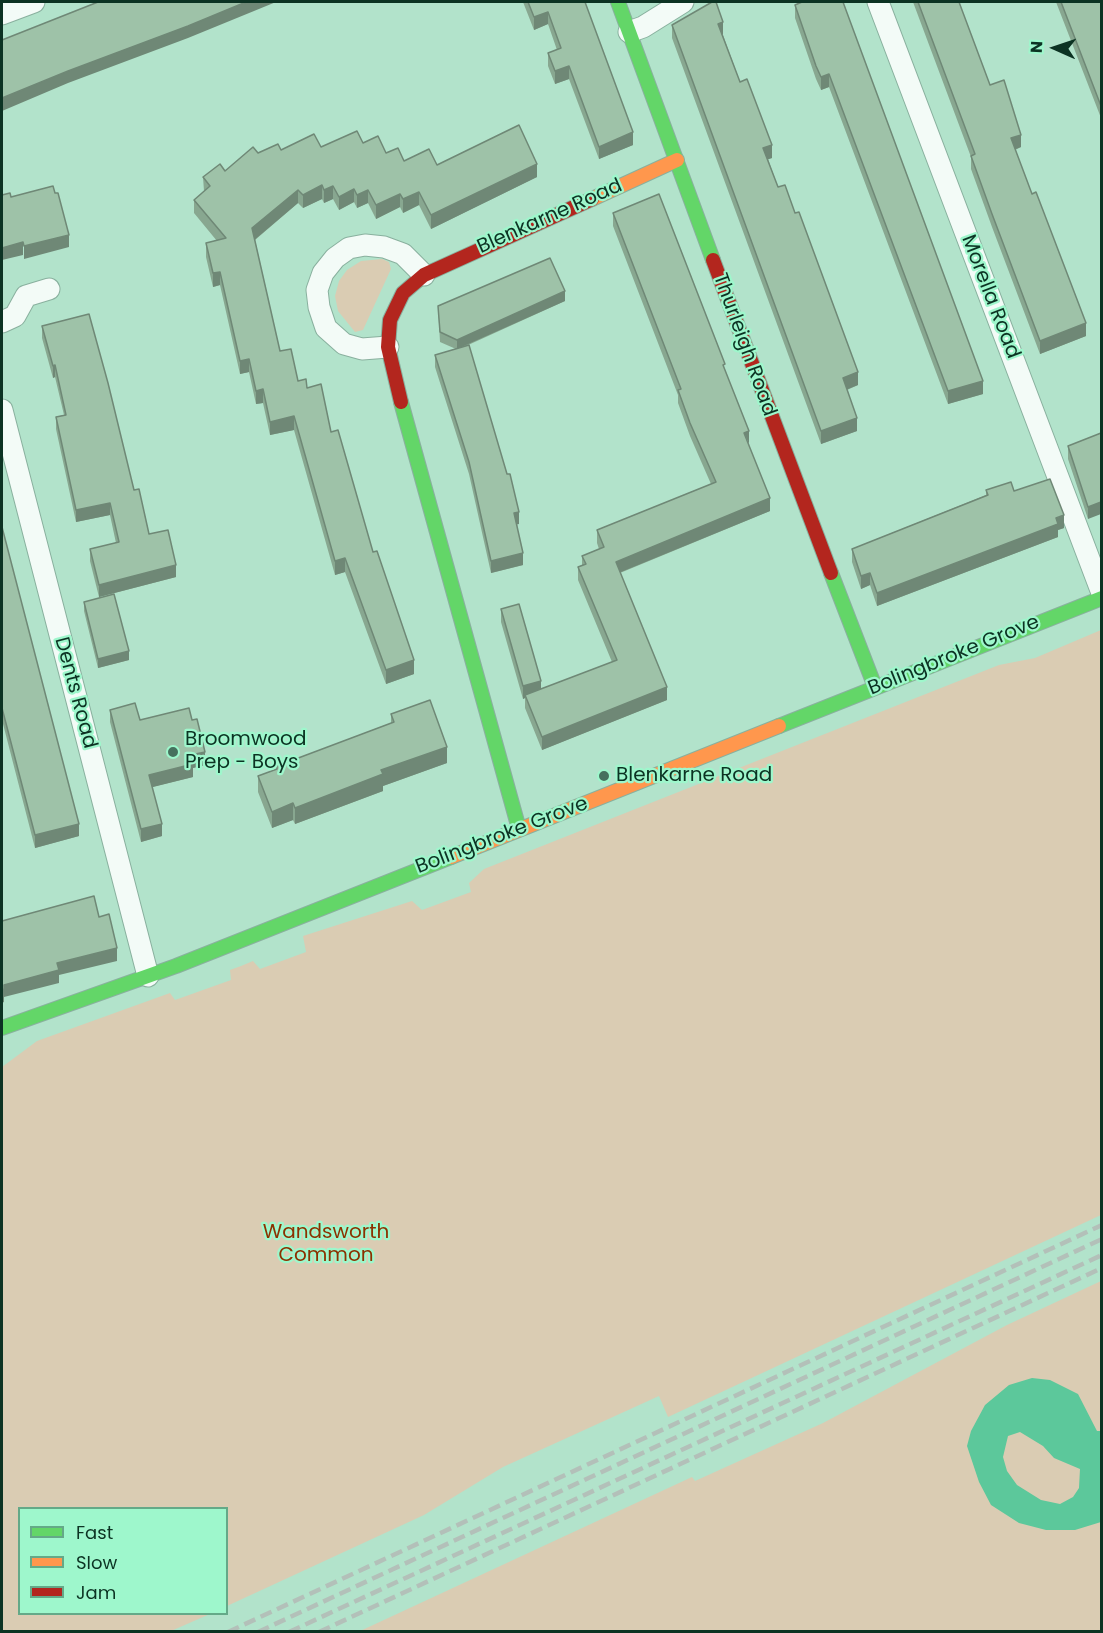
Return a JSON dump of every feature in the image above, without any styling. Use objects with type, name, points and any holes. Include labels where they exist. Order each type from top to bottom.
[{"type":"street","points":[[2,14],[34,2]]},
{"type":"street","name":"Thurleigh Road","points":[[618,2],[784,453],[876,687]]},
{"type":"street","points":[[629,32],[643,27],[683,2]]},
{"type":"street","name":"Morella Road","points":[[878,2],[1101,593]]},
{"type":"street","name":"Blenkarne Road","points":[[519,829],[388,347],[390,320],[403,293],[424,275],[677,160]]},
{"type":"street","points":[[388,347],[362,349],[344,344],[326,328],[319,307],[317,290],[323,273],[335,258],[349,248],[365,245],[384,247],[403,254],[424,275]]},
{"type":"street","points":[[2,321],[15,316],[26,296],[49,289]]},
{"type":"street","name":"Dents Road","points":[[2,410],[148,976]]},
{"type":"street","name":"Bolingbroke Grove","points":[[2,1028],[148,976],[1101,598]]},
{"type":"green space","points":[[382,259],[389,262],[391,269],[363,330],[355,332],[338,311],[335,296],[339,281],[347,270],[361,261]]},
{"type":"green space","name":"Wandsworth Common","points":[[1101,630],[1101,1215],[668,1417],[659,1396],[503,1467],[424,1515],[228,1606],[228,1507],[18,1507],[18,1615],[208,1615],[171,1631],[2,1631],[2,1067],[37,1041],[170,993],[175,1000],[231,980],[230,970],[253,961],[260,969],[306,952],[303,936],[412,901],[422,910],[471,892],[469,883],[484,869],[999,665],[1035,658]]},
{"type":"green space","points":[[1101,1281],[1101,1631],[358,1632],[692,1477],[695,1481],[823,1423],[1007,1325]]},
{"type":"shaded area","points":[[1032,1378],[1050,1380],[1078,1394],[1097,1431],[1101,1431],[1101,1522],[1075,1530],[1046,1530],[1019,1523],[991,1505],[979,1482],[967,1446],[971,1431],[985,1405],[1009,1385]],"holes":[[[1020,1432],[1043,1446],[1054,1458],[1080,1469],[1079,1488],[1073,1497],[1060,1504],[1041,1500],[1017,1485],[1007,1471],[1003,1457],[1008,1436]]]},
{"type":"building","points":[[98,2],[246,2],[2,98],[2,40]]},
{"type":"building","points":[[528,2],[585,2],[633,132],[599,147],[569,66],[555,71],[548,53],[561,48],[548,12],[534,17]]},
{"type":"building","points":[[712,2],[716,2],[723,22],[718,24],[740,82],[747,79],[772,145],[763,148],[778,187],[785,185],[795,213],[799,212],[858,372],[843,378],[857,418],[821,431],[672,25]]},
{"type":"building","points":[[802,2],[843,2],[983,381],[948,391],[829,74],[821,77],[816,66],[795,5]]},
{"type":"building","points":[[918,2],[959,2],[990,85],[1004,80],[1021,135],[1011,138],[1032,194],[1036,192],[1086,323],[1040,341],[971,156],[975,154]]},
{"type":"building","points":[[1061,2],[1101,2],[1101,106]]},
{"type":"building","points":[[519,125],[537,164],[431,215],[419,192],[403,199],[400,194],[376,205],[368,190],[357,195],[354,189],[339,197],[333,186],[324,190],[322,185],[303,195],[298,190],[252,228],[280,351],[291,349],[298,381],[306,379],[307,388],[321,384],[331,432],[338,430],[373,552],[377,551],[414,660],[386,670],[345,558],[335,561],[294,416],[270,422],[263,389],[256,391],[249,359],[240,361],[220,272],[213,273],[206,243],[226,238],[194,200],[210,186],[203,177],[220,164],[225,171],[253,147],[258,153],[278,144],[281,150],[314,134],[321,147],[357,131],[363,143],[378,136],[386,153],[398,148],[404,161],[429,149],[437,165]]},
{"type":"building","points":[[53,186],[55,193],[58,193],[69,235],[24,246],[23,242],[2,248],[2,195],[10,193],[11,197]]},
{"type":"building","points":[[659,194],[725,364],[723,365],[749,431],[744,433],[770,498],[616,562],[667,687],[542,737],[525,695],[617,660],[578,567],[586,564],[582,556],[604,547],[597,530],[716,482],[690,423],[678,390],[681,389],[613,213]]},
{"type":"building","points":[[550,258],[565,291],[457,340],[440,332],[438,306]]},
{"type":"building","points":[[89,314],[134,490],[139,489],[149,534],[168,530],[176,565],[99,585],[90,549],[119,542],[110,503],[76,510],[56,417],[66,415],[55,365],[53,366],[42,326]]},
{"type":"building","points":[[469,345],[507,474],[510,474],[519,512],[514,513],[523,553],[491,561],[469,462],[435,355]]},
{"type":"building","points":[[1101,433],[1101,502],[1088,507],[1068,446]]},
{"type":"building","points":[[1050,479],[1064,515],[1056,518],[1058,524],[877,593],[870,573],[861,576],[852,549],[988,495],[986,490],[1011,482],[1014,491]]},
{"type":"building","points":[[2,527],[79,824],[35,835],[2,708]]},
{"type":"building","points":[[114,594],[129,651],[98,659],[84,602]]},
{"type":"building","points":[[519,604],[541,681],[523,686],[501,609]]},
{"type":"building","points":[[430,700],[447,747],[381,770],[383,774],[295,808],[293,803],[272,812],[258,776],[277,769],[277,766],[394,722],[391,714]]},
{"type":"building","points":[[135,703],[140,720],[189,708],[192,720],[197,719],[205,752],[191,755],[193,764],[149,775],[162,824],[141,829],[110,710]]},
{"type":"building","points":[[94,896],[99,917],[109,914],[117,948],[57,963],[59,970],[4,985],[2,990],[2,921]]},
{"type":"railway","points":[[228,1632],[1102,1225]]},
{"type":"railway","points":[[258,1632],[1102,1239]]},
{"type":"railway","points":[[289,1632],[1102,1255]]},
{"type":"railway","points":[[319,1632],[1102,1268]]},
{"type":"traffic: fast","points":[[618,2],[713,260]]},
{"type":"traffic: fast","points":[[401,402],[519,829]]},
{"type":"traffic: fast","points":[[831,573],[875,687]]},
{"type":"traffic: fast","points":[[779,726],[1102,598]]},
{"type":"traffic: fast","points":[[2,1028],[176,966],[451,857]]},
{"type":"traffic: slow","points":[[592,199],[677,160]]},
{"type":"traffic: slow","points":[[451,857],[779,726]]},
{"type":"traffic: jam","points":[[401,402],[388,347],[390,320],[403,293],[424,275],[592,199]]},
{"type":"traffic: jam","points":[[713,260],[831,573]]},
{"type":"place","name":"Broomwood Prep - Boys","points":[[173,752]]},
{"type":"place","name":"Blenkarne Road","points":[[604,776]]}]
